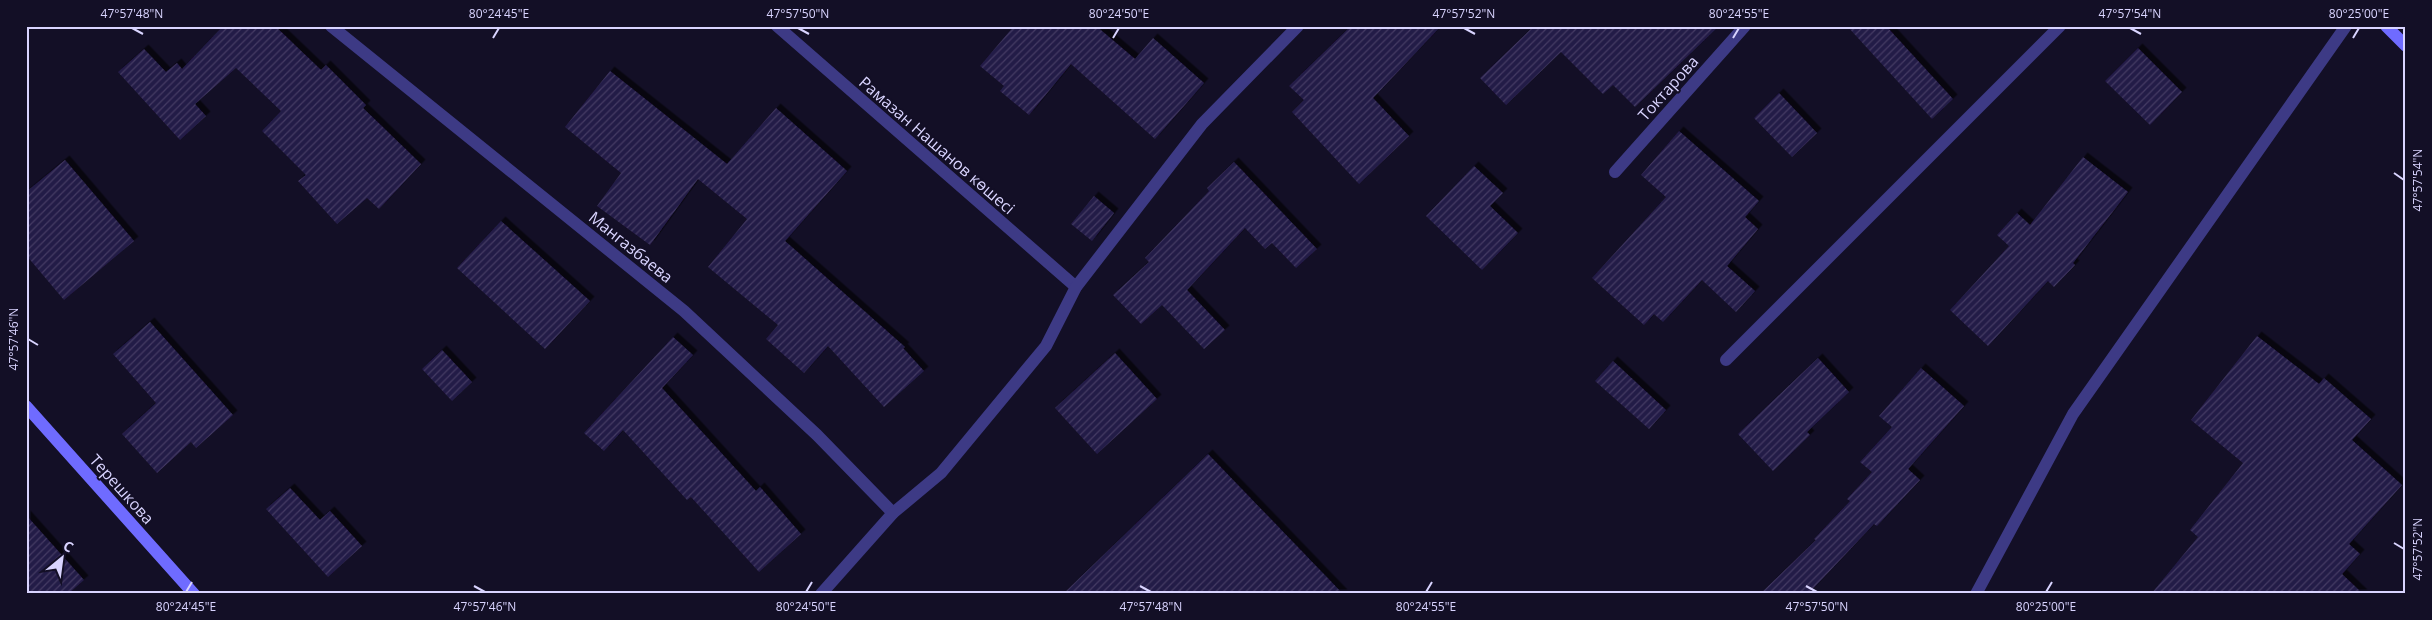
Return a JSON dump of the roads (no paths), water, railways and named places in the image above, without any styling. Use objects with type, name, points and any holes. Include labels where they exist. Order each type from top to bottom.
[{"type":"street","name":"Мангазбаева","points":[[331,26],[684,310],[817,435],[893,513]]},
{"type":"street","name":"Рамазан Нашанов көшесі","points":[[776,26],[1076,287]]},
{"type":"street","points":[[821,594],[893,513],[940,473],[1046,346],[1076,287],[1202,124],[1298,26]]},
{"type":"street","name":"Токтарова","points":[[1614,172],[1745,26]]},
{"type":"street","points":[[1726,360],[2060,26]]},
{"type":"street","points":[[1976,594],[2073,414],[2346,26]]},
{"type":"street","points":[[2386,26],[2406,46]]},
{"type":"street","name":"Терешкова","points":[[26,406],[194,594]]}]
